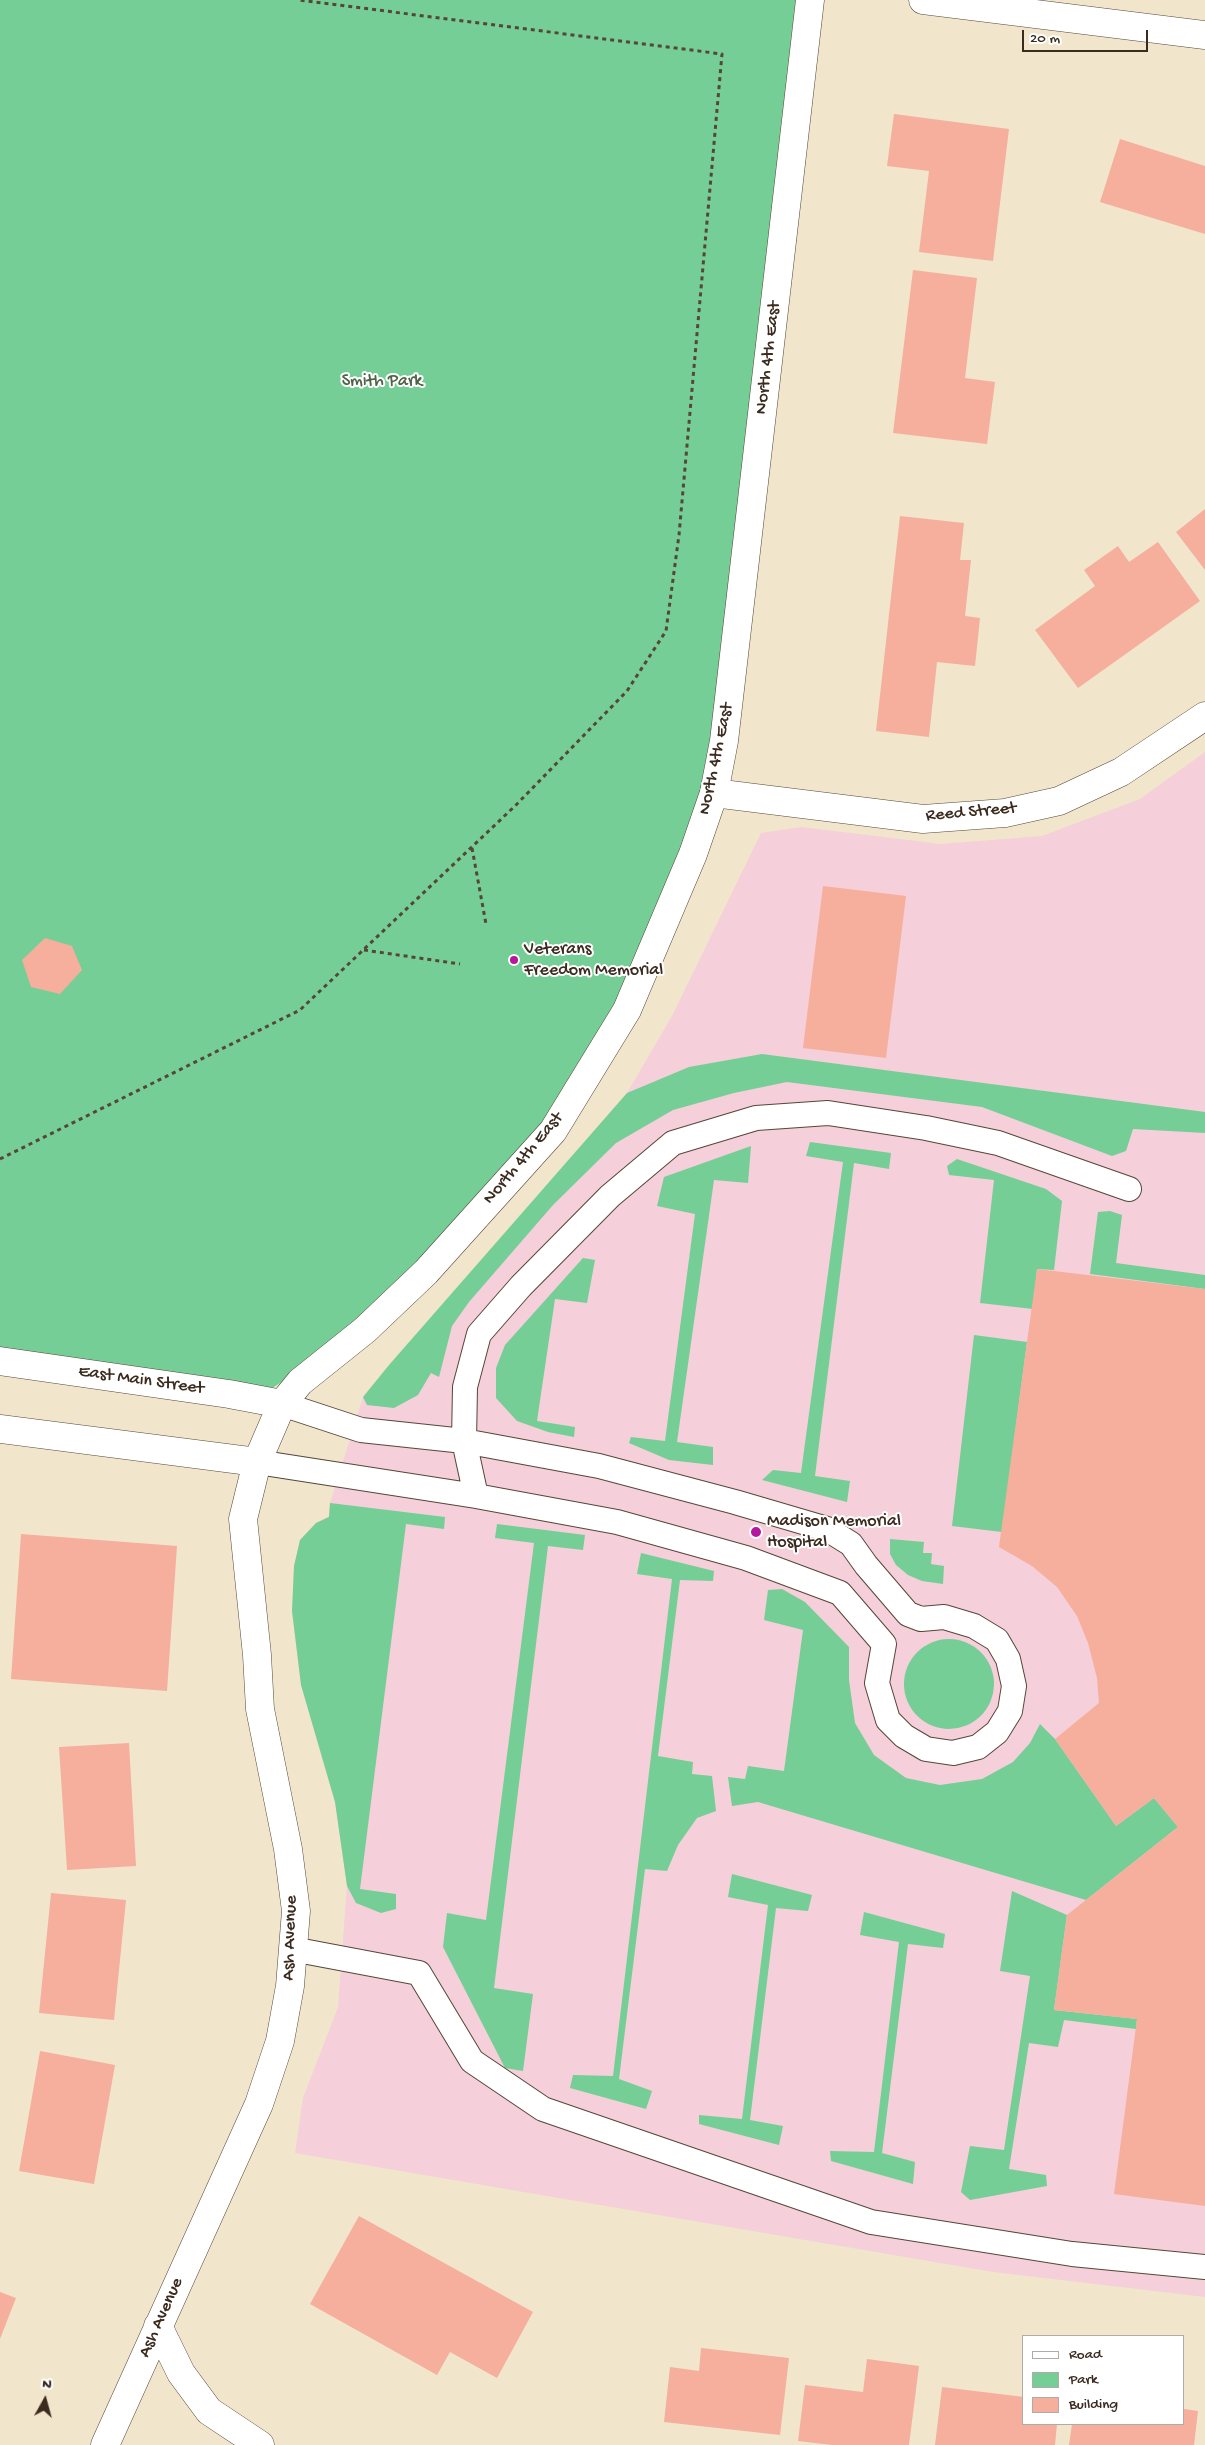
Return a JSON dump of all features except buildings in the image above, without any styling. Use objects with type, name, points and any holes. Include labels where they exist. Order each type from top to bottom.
[{"type":"street","name":"North 4th East","points":[[282,1404],[300,1382],[365,1330],[426,1272],[553,1131],[627,1010],[693,854],[714,793],[724,741],[737,643],[810,0]]},
{"type":"street","points":[[923,0],[1205,35]]},
{"type":"street","name":"Reed Street","points":[[714,793],[923,819],[1005,812],[1059,802],[1121,772],[1205,716]]},
{"type":"street","name":"East Main Street","points":[[0,1361],[219,1392],[282,1404]]},
{"type":"street","name":"Ash Avenue","points":[[105,2445],[259,2104],[280,2041],[290,1986],[294,1902],[288,1849],[260,1710],[257,1655],[243,1519],[257,1462],[282,1404]]},
{"type":"street","points":[[0,1429],[257,1462]]},
{"type":"street","points":[[158,2326],[181,2374],[209,2411],[260,2445]]},
{"type":"lane","points":[[476,1496],[464,1441],[465,1387],[480,1334],[521,1286],[610,1196],[673,1144],[756,1118],[828,1112],[926,1128],[998,1143],[1129,1189]]},
{"type":"lane","points":[[257,1462],[476,1496],[617,1522],[746,1558],[840,1593],[884,1644],[877,1683],[888,1720],[904,1736],[926,1749],[953,1753],[978,1747],[997,1732],[1010,1711],[1014,1686],[1008,1659],[997,1640],[974,1626],[944,1617],[921,1619],[908,1614],[866,1565],[851,1544],[827,1529],[735,1502],[599,1466],[464,1441],[361,1430],[282,1404]]},
{"type":"lane","points":[[292,1949],[419,1973],[472,2061],[543,2109],[871,2222],[1072,2254],[1205,2267]]},
{"type":"path","points":[[0,1159],[300,1010],[472,848],[627,692],[666,631],[679,535],[722,54],[299,0]]},
{"type":"path","points":[[472,848],[486,924]]},
{"type":"path","points":[[364,950],[460,964]]},
{"type":"shaded area","name":"Madison Memorial Hospital","points":[[1205,752],[1205,2297],[993,2272],[295,2153],[303,2098],[338,2007],[347,1886],[335,1802],[301,1685],[292,1611],[294,1566],[300,1540],[316,1523],[329,1516],[330,1503],[363,1397],[627,1093],[672,1016],[761,833],[801,827],[941,844],[1042,836],[1140,799]]},
{"type":"green space","name":"Smith Park","points":[[0,0],[810,0],[743,575],[693,854],[553,1131],[365,1330],[269,1390],[0,1361]]},
{"type":"green space","points":[[762,1054],[1205,1112],[1205,1133],[1133,1129],[1126,1151],[1112,1156],[982,1107],[787,1082],[734,1093],[673,1110],[616,1143],[553,1205],[469,1302],[452,1326],[439,1377],[431,1373],[418,1395],[394,1408],[367,1405],[363,1397],[389,1365],[627,1093],[689,1067]]},
{"type":"green space","points":[[810,1142],[891,1153],[889,1169],[854,1163],[815,1476],[850,1481],[847,1502],[762,1480],[773,1470],[801,1473],[843,1162],[806,1156]]},
{"type":"green space","points":[[751,1146],[748,1183],[714,1180],[677,1442],[713,1447],[713,1465],[669,1460],[629,1443],[631,1437],[665,1441],[695,1214],[657,1206],[664,1177]]},
{"type":"green space","points":[[957,1159],[1046,1189],[1062,1201],[1054,1270],[1037,1269],[1033,1309],[980,1303],[994,1180],[949,1175],[947,1166]]},
{"type":"green space","points":[[1110,1211],[1122,1215],[1116,1263],[1205,1275],[1205,1289],[1090,1274],[1098,1212]]},
{"type":"green space","points":[[583,1258],[595,1260],[587,1303],[555,1299],[537,1421],[575,1427],[574,1437],[548,1432],[517,1421],[496,1398],[496,1368],[505,1345]]},
{"type":"green space","points":[[974,1335],[1027,1342],[1002,1532],[952,1526]]},
{"type":"green space","points":[[330,1503],[445,1517],[444,1529],[406,1524],[360,1889],[396,1894],[396,1909],[381,1913],[356,1903],[347,1886],[335,1802],[301,1685],[292,1611],[294,1566],[300,1540],[316,1523],[329,1517]]},
{"type":"green space","points":[[497,1524],[585,1535],[583,1550],[548,1546],[494,1988],[533,1994],[523,2071],[505,2068],[443,1947],[447,1913],[486,1920],[534,1543],[495,1538]]},
{"type":"green space","points":[[890,1539],[924,1542],[923,1553],[932,1553],[931,1564],[944,1566],[943,1584],[922,1581],[908,1575],[896,1565],[890,1554]]},
{"type":"green space","points":[[641,1553],[714,1571],[713,1581],[680,1580],[658,1756],[693,1762],[692,1774],[712,1776],[716,1811],[697,1818],[678,1845],[667,1871],[645,1869],[619,2079],[652,2091],[646,2109],[570,2088],[573,2075],[613,2076],[672,1579],[637,1574]]},
{"type":"green space","points":[[782,1589],[805,1602],[849,1647],[849,1680],[855,1723],[874,1755],[906,1778],[940,1785],[982,1779],[1013,1762],[1030,1743],[1040,1724],[1055,1739],[1116,1826],[1154,1798],[1178,1827],[1086,1900],[758,1802],[732,1806],[728,1777],[745,1779],[748,1766],[784,1771],[803,1630],[764,1620],[768,1590]]},
{"type":"green space","points":[[940,1639],[958,1639],[974,1646],[987,1659],[994,1675],[994,1693],[987,1709],[974,1722],[958,1729],[940,1729],[924,1722],[911,1709],[904,1693],[904,1675],[911,1659],[924,1646]]},
{"type":"green space","points":[[732,1874],[812,1895],[808,1911],[776,1908],[750,2120],[783,2126],[779,2145],[699,2124],[699,2115],[742,2119],[768,1905],[728,1897]]},
{"type":"green space","points":[[1012,1891],[1067,1915],[1054,2010],[1137,2019],[1136,2029],[1064,2020],[1058,2047],[1029,2043],[1009,2169],[1046,2175],[1047,2186],[970,2200],[961,2192],[970,2146],[1004,2150],[1030,1976],[1000,1971]]},
{"type":"green space","points":[[864,1912],[945,1934],[943,1948],[908,1944],[882,2153],[915,2162],[913,2184],[831,2161],[830,2151],[874,2152],[899,1942],[860,1935]]},
{"type":"place","name":"Veterans Freedom Memorial","points":[[514,960]]},
{"type":"place","name":"Madison Memorial Hospital","points":[[756,1532]]}]
